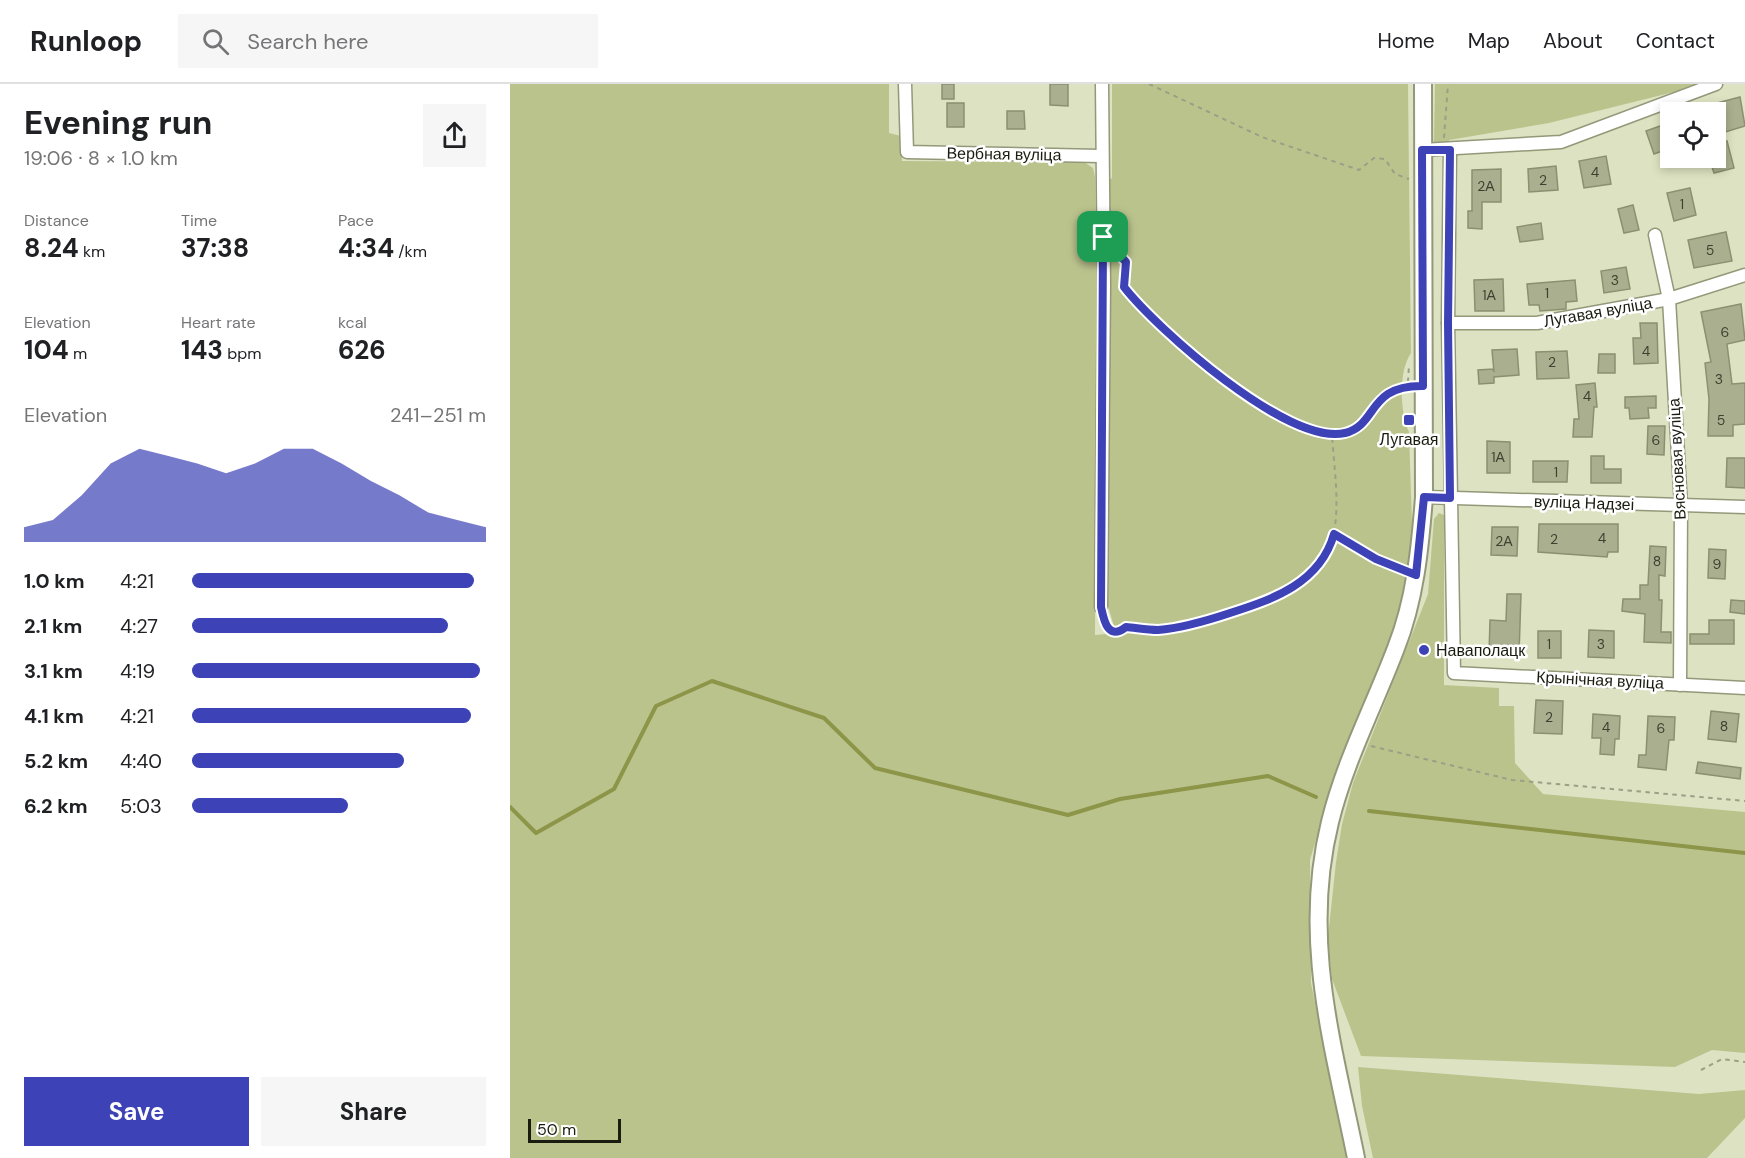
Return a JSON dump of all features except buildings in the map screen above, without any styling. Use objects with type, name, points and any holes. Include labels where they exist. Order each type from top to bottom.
[{"type":"main road","points":[[1356,1158],[1320,982],[1317,939],[1318,900],[1326,841],[1342,780],[1396,648],[1412,598],[1416,575],[1424,497],[1423,84]]},
{"type":"street","name":"Вербная вуліца","points":[[905,84],[907,152],[1101,156]]},
{"type":"street","points":[[1101,607],[1102,84]]},
{"type":"street","points":[[1422,150],[1561,142],[1716,84]]},
{"type":"street","points":[[1450,150],[1448,323],[1450,498]]},
{"type":"street","name":"Вясновая вуліца","points":[[1655,235],[1669,299],[1681,506],[1680,685]]},
{"type":"street","name":"Лугавая вуліца","points":[[1448,323],[1537,323],[1669,299],[1745,275]]},
{"type":"street","name":"вуліца Надзеі","points":[[1424,497],[1745,507]]},
{"type":"street","name":"Крынічная вуліца","points":[[1450,498],[1454,673],[1745,688]]},
{"type":"path","points":[[1149,84],[1262,137],[1359,170],[1374,158],[1384,159],[1395,174],[1422,184]]},
{"type":"path","points":[[1448,84],[1443,134],[1446,146],[1450,150]]},
{"type":"path","points":[[1103,237],[1126,262],[1124,287],[1137,304],[1184,347],[1261,406],[1282,418],[1332,434],[1352,431],[1381,398],[1398,388],[1423,386]]},
{"type":"path","points":[[1101,607],[1105,624],[1111,632],[1117,633],[1126,627],[1140,630],[1187,626],[1275,598],[1302,581],[1329,551],[1334,534],[1336,517],[1332,434]]},
{"type":"path","points":[[1334,534],[1376,559],[1416,575]]},
{"type":"path","points":[[1357,743],[1512,780],[1745,801]]},
{"type":"path","points":[[1701,1070],[1722,1059],[1745,1062]]},
{"type":"green space","points":[[510,84],[889,84],[889,133],[901,136],[902,161],[1084,162],[1093,168],[1097,286],[1095,635],[1116,633],[1108,606],[1110,286],[1108,181],[1112,178],[1112,84],[1408,84],[1411,353],[1402,381],[1402,403],[1409,432],[1413,555],[1389,646],[1339,761],[1310,860],[1311,983],[1347,1158],[510,1158]]},
{"type":"green space","points":[[1435,84],[1696,84],[1678,91],[1549,123],[1449,140],[1449,147],[1434,142]]},
{"type":"green space","points":[[1439,513],[1444,515],[1444,685],[1499,688],[1499,706],[1514,706],[1515,763],[1543,794],[1745,812],[1745,1053],[1712,1050],[1675,1067],[1361,1056],[1332,979],[1328,937],[1336,862],[1342,824],[1353,783],[1428,594],[1434,519]]},
{"type":"green space","points":[[1358,1067],[1699,1094],[1745,1090],[1745,1118],[1707,1158],[1373,1158],[1362,1106]]},
{"type":"waterway","points":[[510,807],[536,833],[614,789],[656,706],[712,681],[824,718],[875,768],[1068,815],[1120,799],[1268,776],[1316,797]]},
{"type":"waterway","points":[[1369,811],[1745,853]]},
{"type":"place","name":"Лугавая","points":[[1409,420]]},
{"type":"place","name":"Наваполацк","points":[[1424,650]]},
{"type":"route","points":[[1422,150],[1450,150],[1448,323],[1450,498],[1424,497],[1416,575],[1376,559],[1334,534],[1329,551],[1318,566],[1302,581],[1275,598],[1187,626],[1161,630],[1126,627],[1117,633],[1111,632],[1105,624],[1101,607],[1103,237],[1126,262],[1124,287],[1137,304],[1184,347],[1261,406],[1282,418],[1320,432],[1343,434],[1352,431],[1362,422],[1381,398],[1388,393],[1408,386],[1423,386],[1422,150]]}]
